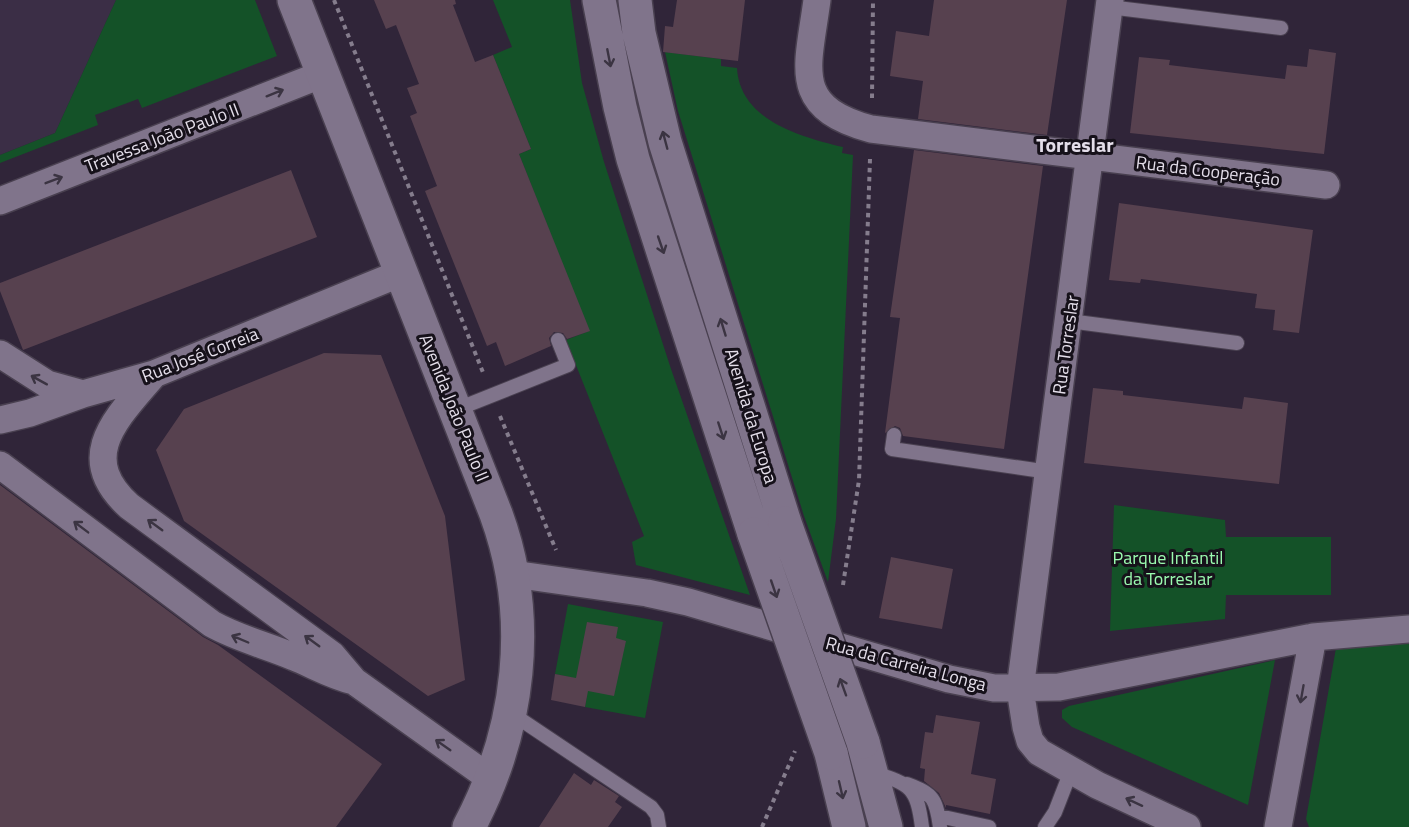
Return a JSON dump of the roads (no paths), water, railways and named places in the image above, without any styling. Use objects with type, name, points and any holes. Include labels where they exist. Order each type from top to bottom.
[{"type":"main road","name":"Avenida João Paulo II","points":[[294,0],[499,523],[513,574],[517,643],[510,713],[502,750],[469,827]]},
{"type":"main road","name":"Avenida da Europa","points":[[599,0],[620,107],[633,159],[754,534],[831,753],[849,827]]},
{"type":"main road","name":"Avenida da Europa","points":[[634,0],[639,33],[665,142],[785,523],[863,742],[885,776],[886,827]]},
{"type":"street","name":"Rua da Cooperação","points":[[817,0],[808,69],[812,93],[821,106],[835,117],[872,129],[1326,185]]},
{"type":"street","name":"Rua Torreslar","points":[[1109,3],[1091,156],[1020,689],[1022,711],[1030,741],[1039,752],[1071,771],[1187,827]]},
{"type":"street","name":"Travessa João Paulo II","points":[[0,201],[323,74]]},
{"type":"street","name":"Rua José Correia","points":[[0,420],[30,414],[83,394],[154,374],[401,273]]},
{"type":"street","points":[[0,354],[47,384],[83,394]]},
{"type":"street","points":[[154,374],[119,416],[104,444],[102,466],[112,489],[129,506],[332,656],[354,681],[491,779]]},
{"type":"street","points":[[0,465],[212,624],[243,640],[292,656],[332,676],[354,681]]},
{"type":"street","name":"Rua da Carreira Longa","points":[[513,574],[647,593],[949,679],[994,688],[1071,686],[1313,637],[1409,629]]},
{"type":"street","points":[[1278,827],[1313,637]]},
{"type":"lane","points":[[1109,3],[1281,28]]},
{"type":"lane","points":[[1069,321],[1237,343]]},
{"type":"lane","points":[[453,410],[568,365],[558,340]]},
{"type":"lane","points":[[894,435],[892,450],[1049,472]]},
{"type":"lane","points":[[510,713],[651,807],[659,820],[659,827]]},
{"type":"lane","points":[[1045,827],[1055,812],[1071,771]]},
{"type":"lane","points":[[885,776],[931,795],[939,822],[989,827]]},
{"type":"lane","points":[[885,776],[915,793],[922,827]]},
{"type":"district","name":"Torreslar","points":[[1075,145]]},
{"type":"park label","name":"Parque Infantil da Torreslar","points":[[1168,568]]}]
